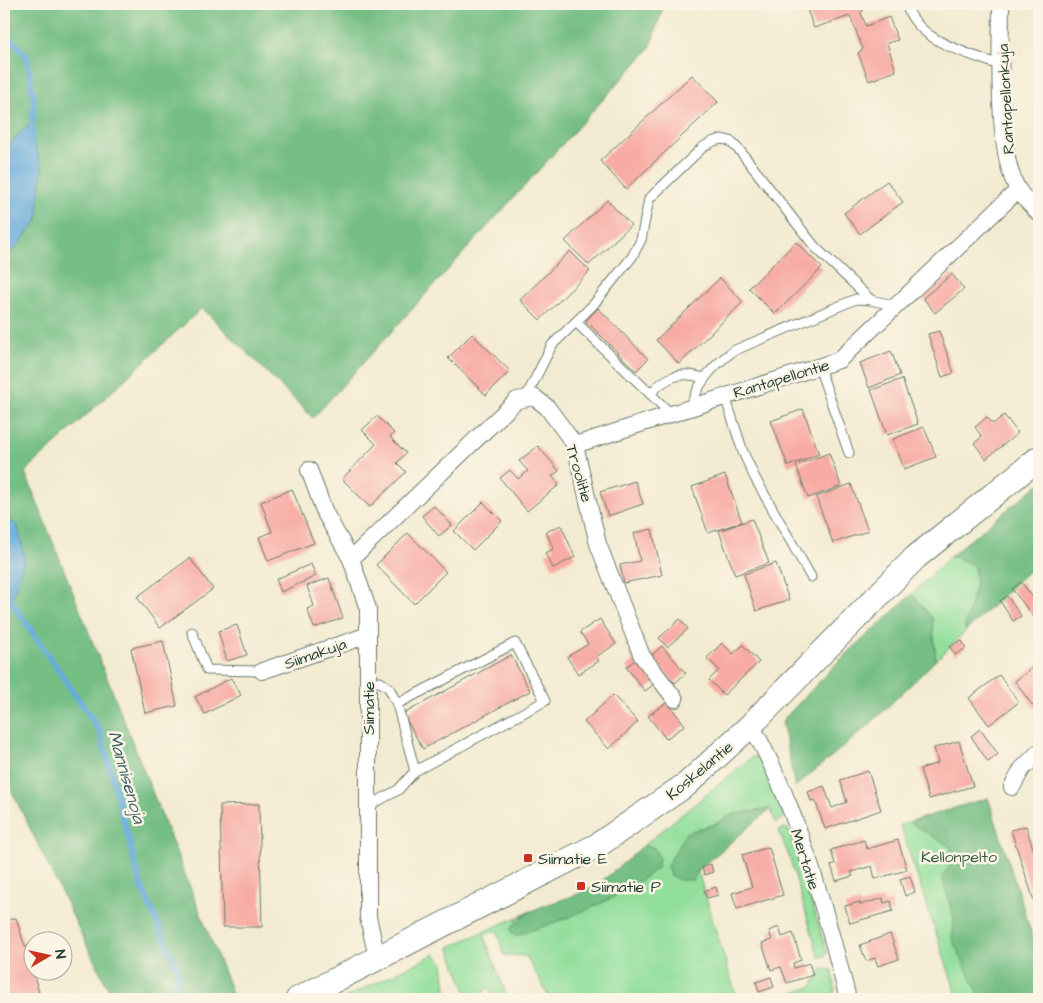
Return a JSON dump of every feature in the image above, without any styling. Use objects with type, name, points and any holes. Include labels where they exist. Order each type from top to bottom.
[{"type":"main road","name":"Koskelantie","points":[[298,999],[598,845],[687,784],[751,724],[916,557],[1039,458]]},
{"type":"street","name":"Rantapellonkuja","points":[[1001,4],[1003,138],[1009,165],[1018,190],[1039,214]]},
{"type":"street","name":"Rantapellontie","points":[[575,445],[691,406],[839,360],[1018,190]]},
{"type":"street","name":"Troolitie","points":[[525,399],[534,397],[547,408],[575,445],[598,544],[642,656],[675,700]]},
{"type":"street","points":[[351,559],[517,400],[525,399]]},
{"type":"street","name":"Siimatie","points":[[308,470],[325,513],[351,559],[368,609],[368,917],[376,958]]},
{"type":"street","name":"Siimakuja","points":[[262,672],[368,635]]},
{"type":"street","name":"Mertatie","points":[[751,724],[762,744],[789,806],[817,892],[848,999]]},
{"type":"street","points":[[1012,787],[1022,769],[1039,752]]},
{"type":"lane","points":[[906,4],[910,16],[920,29],[939,40],[1002,66]]},
{"type":"lane","points":[[525,399],[552,345],[576,322],[632,257],[641,240],[649,199],[703,147],[722,139],[730,141],[740,152],[815,247],[871,300]]},
{"type":"lane","points":[[691,406],[702,378],[717,363],[756,340],[856,300],[871,300],[896,306]]},
{"type":"lane","points":[[576,322],[670,413]]},
{"type":"lane","points":[[818,366],[849,453]]},
{"type":"lane","points":[[650,394],[659,384],[671,377],[692,374],[702,378]]},
{"type":"lane","points":[[725,396],[755,478],[811,577]]},
{"type":"lane","points":[[192,632],[206,670],[262,672]]},
{"type":"lane","points":[[367,807],[398,790],[415,771],[545,701],[514,643],[398,704]]},
{"type":"lane","points":[[368,682],[380,682],[389,688],[398,704],[415,771]]},
{"type":"green space","points":[[4,4],[664,4],[650,48],[313,418],[202,308],[25,472],[233,995],[226,999],[113,999],[4,775],[4,596],[10,601],[18,527],[4,515],[4,269],[8,256],[38,220],[28,126],[4,149]]},
{"type":"green space","points":[[1039,484],[1039,561],[966,631],[965,627],[976,584],[974,565],[956,557],[949,557]]},
{"type":"green space","points":[[949,557],[956,557],[974,565],[976,584],[965,627],[966,631],[936,660],[932,618],[912,594]]},
{"type":"green space","points":[[912,594],[932,618],[936,660],[868,726],[795,787],[782,721],[836,664]]},
{"type":"green space","points":[[752,757],[757,757],[761,760],[783,810],[783,818],[776,823],[770,809],[734,814],[715,824],[686,833],[737,999],[550,999],[526,956],[504,955],[497,930],[484,936],[506,994],[493,999],[489,988],[483,991],[485,999],[469,999],[449,947],[531,911],[517,919],[515,936],[592,907],[653,847],[643,846]]},
{"type":"green space","name":"Kellonpelto","points":[[988,798],[1039,957],[1039,999],[958,999],[900,825]]},
{"type":"green space","name":"Kellonpelto","points":[[988,798],[1039,957],[1039,999],[981,999],[952,939],[954,918],[942,877],[953,861],[951,847],[909,822]]},
{"type":"green space","points":[[770,809],[697,871],[693,880],[679,880],[670,875],[667,866],[686,833],[715,824],[734,814]]},
{"type":"green space","points":[[784,828],[789,830],[827,952],[825,956],[819,958],[790,859],[779,831]]},
{"type":"green space","points":[[643,846],[653,847],[659,857],[658,867],[643,879],[609,900],[590,908],[515,936],[512,934],[511,929],[526,915],[593,887]]},
{"type":"green space","points":[[435,954],[443,962],[447,999],[343,999]]},
{"type":"green space","points":[[822,969],[832,970],[835,989],[832,999],[771,999],[812,987]]},
{"type":"water","points":[[28,126],[42,166],[38,220],[8,256],[4,269],[4,149]]},
{"type":"water","points":[[4,515],[18,527],[25,559],[11,601],[4,596]]},
{"type":"building","points":[[805,4],[868,4],[861,13],[866,26],[889,17],[898,40],[887,43],[896,71],[869,81],[858,53],[863,49],[850,16],[814,28]]},
{"type":"building","points":[[692,75],[718,102],[626,189],[600,161]]},
{"type":"building","points":[[887,181],[903,202],[860,234],[844,213]]},
{"type":"building","points":[[607,200],[631,225],[589,265],[565,241]]},
{"type":"building","points":[[796,242],[822,268],[775,314],[749,288]]},
{"type":"building","points":[[570,251],[590,271],[540,320],[520,300]]},
{"type":"building","points":[[952,274],[964,289],[935,313],[923,298]]},
{"type":"building","points":[[720,278],[743,302],[679,364],[656,340]]},
{"type":"building","points":[[598,308],[648,359],[636,371],[586,321]]},
{"type":"building","points":[[939,331],[954,373],[942,377],[928,334]]},
{"type":"building","points":[[472,334],[510,371],[486,395],[448,358]]},
{"type":"building","points":[[891,351],[900,375],[869,388],[860,363]]},
{"type":"building","points":[[902,379],[918,424],[887,435],[871,390]]},
{"type":"building","points":[[803,409],[819,454],[788,466],[771,421]]},
{"type":"building","points":[[1004,415],[1018,433],[986,459],[974,443],[982,437],[975,427],[987,417],[993,424]]},
{"type":"building","points":[[377,416],[394,433],[390,437],[406,453],[397,463],[406,472],[370,507],[342,479],[376,444],[362,430]]},
{"type":"building","points":[[924,427],[936,457],[904,469],[893,439]]},
{"type":"building","points":[[538,446],[559,471],[552,476],[559,485],[527,511],[500,478],[510,470],[518,479],[528,471],[519,461]]},
{"type":"building","points":[[829,453],[841,486],[808,498],[796,465]]},
{"type":"building","points":[[725,475],[742,522],[708,533],[692,487]]},
{"type":"building","points":[[635,481],[643,504],[608,516],[600,492]]},
{"type":"building","points":[[851,484],[868,531],[833,543],[816,497]]},
{"type":"building","points":[[292,489],[314,543],[268,561],[259,537],[272,532],[261,502]]},
{"type":"building","points":[[483,502],[502,521],[473,550],[454,531]]},
{"type":"building","points":[[434,506],[452,525],[439,536],[422,516]]},
{"type":"building","points":[[752,519],[769,563],[735,575],[719,531]]},
{"type":"building","points":[[561,525],[575,557],[553,568],[545,553],[554,549],[546,532]]},
{"type":"building","points":[[652,529],[662,575],[624,583],[620,565],[640,561],[634,533]]},
{"type":"building","points":[[408,533],[446,572],[414,604],[376,565]]},
{"type":"building","points":[[190,558],[213,589],[160,628],[137,597]]},
{"type":"building","points":[[776,563],[789,600],[756,611],[744,574]]},
{"type":"building","points":[[311,564],[316,576],[281,592],[276,579]]},
{"type":"building","points":[[329,578],[343,618],[314,628],[307,609],[314,606],[307,586]]},
{"type":"building","points":[[1021,582],[1039,605],[1039,613],[1034,617],[1012,589]]},
{"type":"building","points":[[1007,596],[1021,616],[1013,621],[1000,601]]},
{"type":"building","points":[[600,619],[616,644],[596,657],[599,661],[578,674],[567,657],[588,644],[580,632]]},
{"type":"building","points":[[680,619],[688,629],[667,647],[659,638]]},
{"type":"building","points":[[237,625],[247,655],[227,661],[218,631]]},
{"type":"building","points":[[961,640],[966,648],[955,655],[950,647]]},
{"type":"building","points":[[163,641],[177,706],[145,713],[131,648]]},
{"type":"building","points":[[722,643],[733,654],[743,645],[759,662],[724,695],[709,680],[719,670],[707,658]]},
{"type":"building","points":[[662,646],[686,673],[675,683],[650,657]]},
{"type":"building","points":[[511,655],[530,691],[423,749],[403,714]]},
{"type":"building","points":[[639,657],[657,682],[645,691],[626,667]]},
{"type":"building","points":[[1039,663],[1039,706],[1035,709],[1015,681]]},
{"type":"building","points":[[999,675],[1019,702],[989,725],[969,698]]},
{"type":"building","points":[[231,678],[241,695],[205,714],[195,697]]},
{"type":"building","points":[[613,695],[638,722],[609,749],[584,722]]},
{"type":"building","points":[[667,702],[685,725],[666,739],[648,716]]},
{"type":"building","points":[[980,729],[998,754],[988,762],[971,736]]},
{"type":"building","points":[[959,741],[973,786],[929,799],[920,769],[938,763],[934,748]]},
{"type":"building","points":[[868,771],[881,810],[825,829],[815,800],[811,801],[808,792],[824,786],[832,808],[847,802],[840,780]]},
{"type":"building","points":[[259,804],[262,927],[223,927],[220,805]]},
{"type":"building","points":[[1026,826],[1039,867],[1039,903],[1035,904],[1011,830]]},
{"type":"building","points":[[864,840],[867,849],[898,840],[907,870],[875,879],[872,866],[851,872],[853,876],[836,881],[831,865],[835,864],[831,850]]},
{"type":"building","points":[[769,847],[783,895],[737,909],[732,893],[752,887],[742,855]]},
{"type":"building","points":[[711,864],[713,872],[704,875],[702,867]]},
{"type":"building","points":[[910,876],[915,892],[905,896],[900,879]]},
{"type":"building","points":[[716,887],[718,895],[707,898],[704,891]]},
{"type":"building","points":[[883,898],[884,903],[891,901],[893,911],[850,923],[845,906],[860,902],[860,905]]},
{"type":"building","points":[[16,918],[22,937],[22,980],[35,980],[41,999],[9,999],[4,983],[4,921]]},
{"type":"building","points":[[779,927],[782,937],[793,933],[801,960],[793,963],[794,968],[809,963],[813,975],[787,983],[781,967],[771,970],[762,943],[772,940],[769,931]]},
{"type":"building","points":[[890,934],[899,959],[878,966],[875,958],[866,961],[860,945]]},
{"type":"building","points":[[771,977],[774,987],[759,992],[756,982]]},
{"type":"waterway","name":"Mannisenoja","points":[[4,31],[27,57],[34,101],[31,143]]},
{"type":"waterway","name":"Mannisenoja","points":[[4,580],[11,601],[100,731],[141,885],[179,973],[172,999]]},
{"type":"place","name":"Siimatie E","points":[[528,858]]},
{"type":"place","name":"Siimatie P","points":[[581,886]]}]
